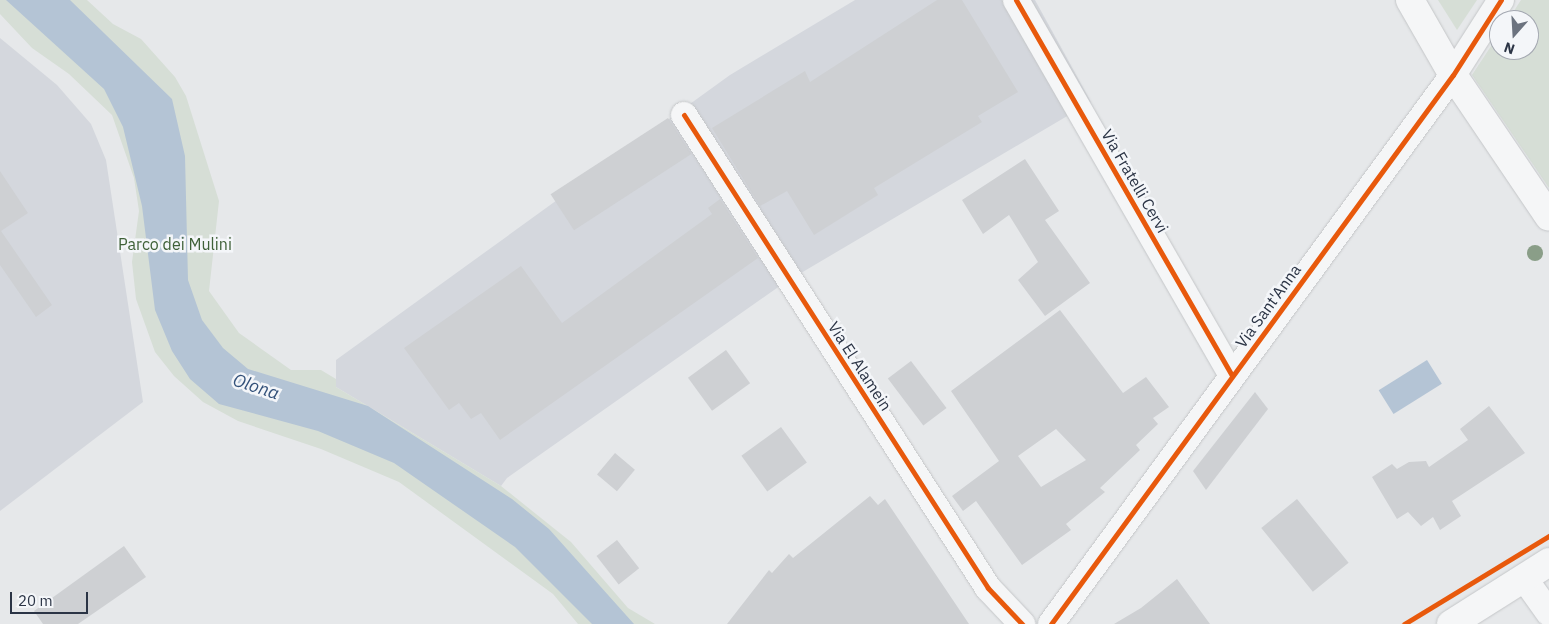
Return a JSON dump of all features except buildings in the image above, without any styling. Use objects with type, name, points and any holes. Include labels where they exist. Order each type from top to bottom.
[{"type":"street","name":"Via Fratelli Cervi","points":[[1016,0],[1232,375]]},
{"type":"street","points":[[1410,0],[1453,76],[1549,217]]},
{"type":"street","name":"Via Sant'Anna","points":[[1051,624],[1453,76],[1501,0]]},
{"type":"street","name":"Via El Alamein","points":[[684,115],[988,588],[1022,624]]},
{"type":"street","points":[[1451,624],[1549,562]]},
{"type":"street","points":[[1524,578],[1549,612]]},
{"type":"shaded area","points":[[855,0],[1035,0],[1091,102],[784,283],[507,478],[501,486],[336,387],[336,360],[730,75]]},
{"type":"shaded area","points":[[0,38],[57,85],[91,124],[106,160],[143,402],[0,511]]},
{"type":"green space","name":"Parco dei Mulini","points":[[0,0],[87,0],[113,24],[141,39],[175,77],[186,96],[219,201],[209,291],[239,333],[291,370],[321,370],[336,379],[336,387],[501,486],[571,542],[628,608],[655,624],[578,624],[553,594],[399,482],[321,449],[238,421],[203,402],[174,376],[155,352],[136,299],[132,262],[139,211],[134,178],[112,115],[69,74],[32,48],[0,14]]},
{"type":"green space","points":[[1438,0],[1477,0],[1457,30]]},
{"type":"green space","points":[[1521,0],[1549,0],[1549,188],[1472,75],[1489,49],[1489,60],[1539,60],[1539,10],[1514,10]]},
{"type":"water","name":"Parco dei Mulini","points":[[6,0],[70,0],[172,99],[185,156],[188,280],[202,320],[223,348],[248,369],[368,406],[512,499],[549,529],[634,624],[592,624],[515,547],[394,463],[318,431],[219,404],[190,379],[172,351],[155,310],[142,206],[123,127],[104,89]]},
{"type":"water","points":[[1427,360],[1442,384],[1393,414],[1379,390]]},
{"type":"cycle path","points":[[1016,0],[1232,375]]},
{"type":"cycle path","points":[[1051,624],[1453,75],[1501,0]]},
{"type":"cycle path","points":[[684,115],[988,588],[1022,624]]},
{"type":"cycle path","points":[[1404,624],[1549,536]]},
{"type":"water label","name":"Olona","points":[[256,387]]}]
